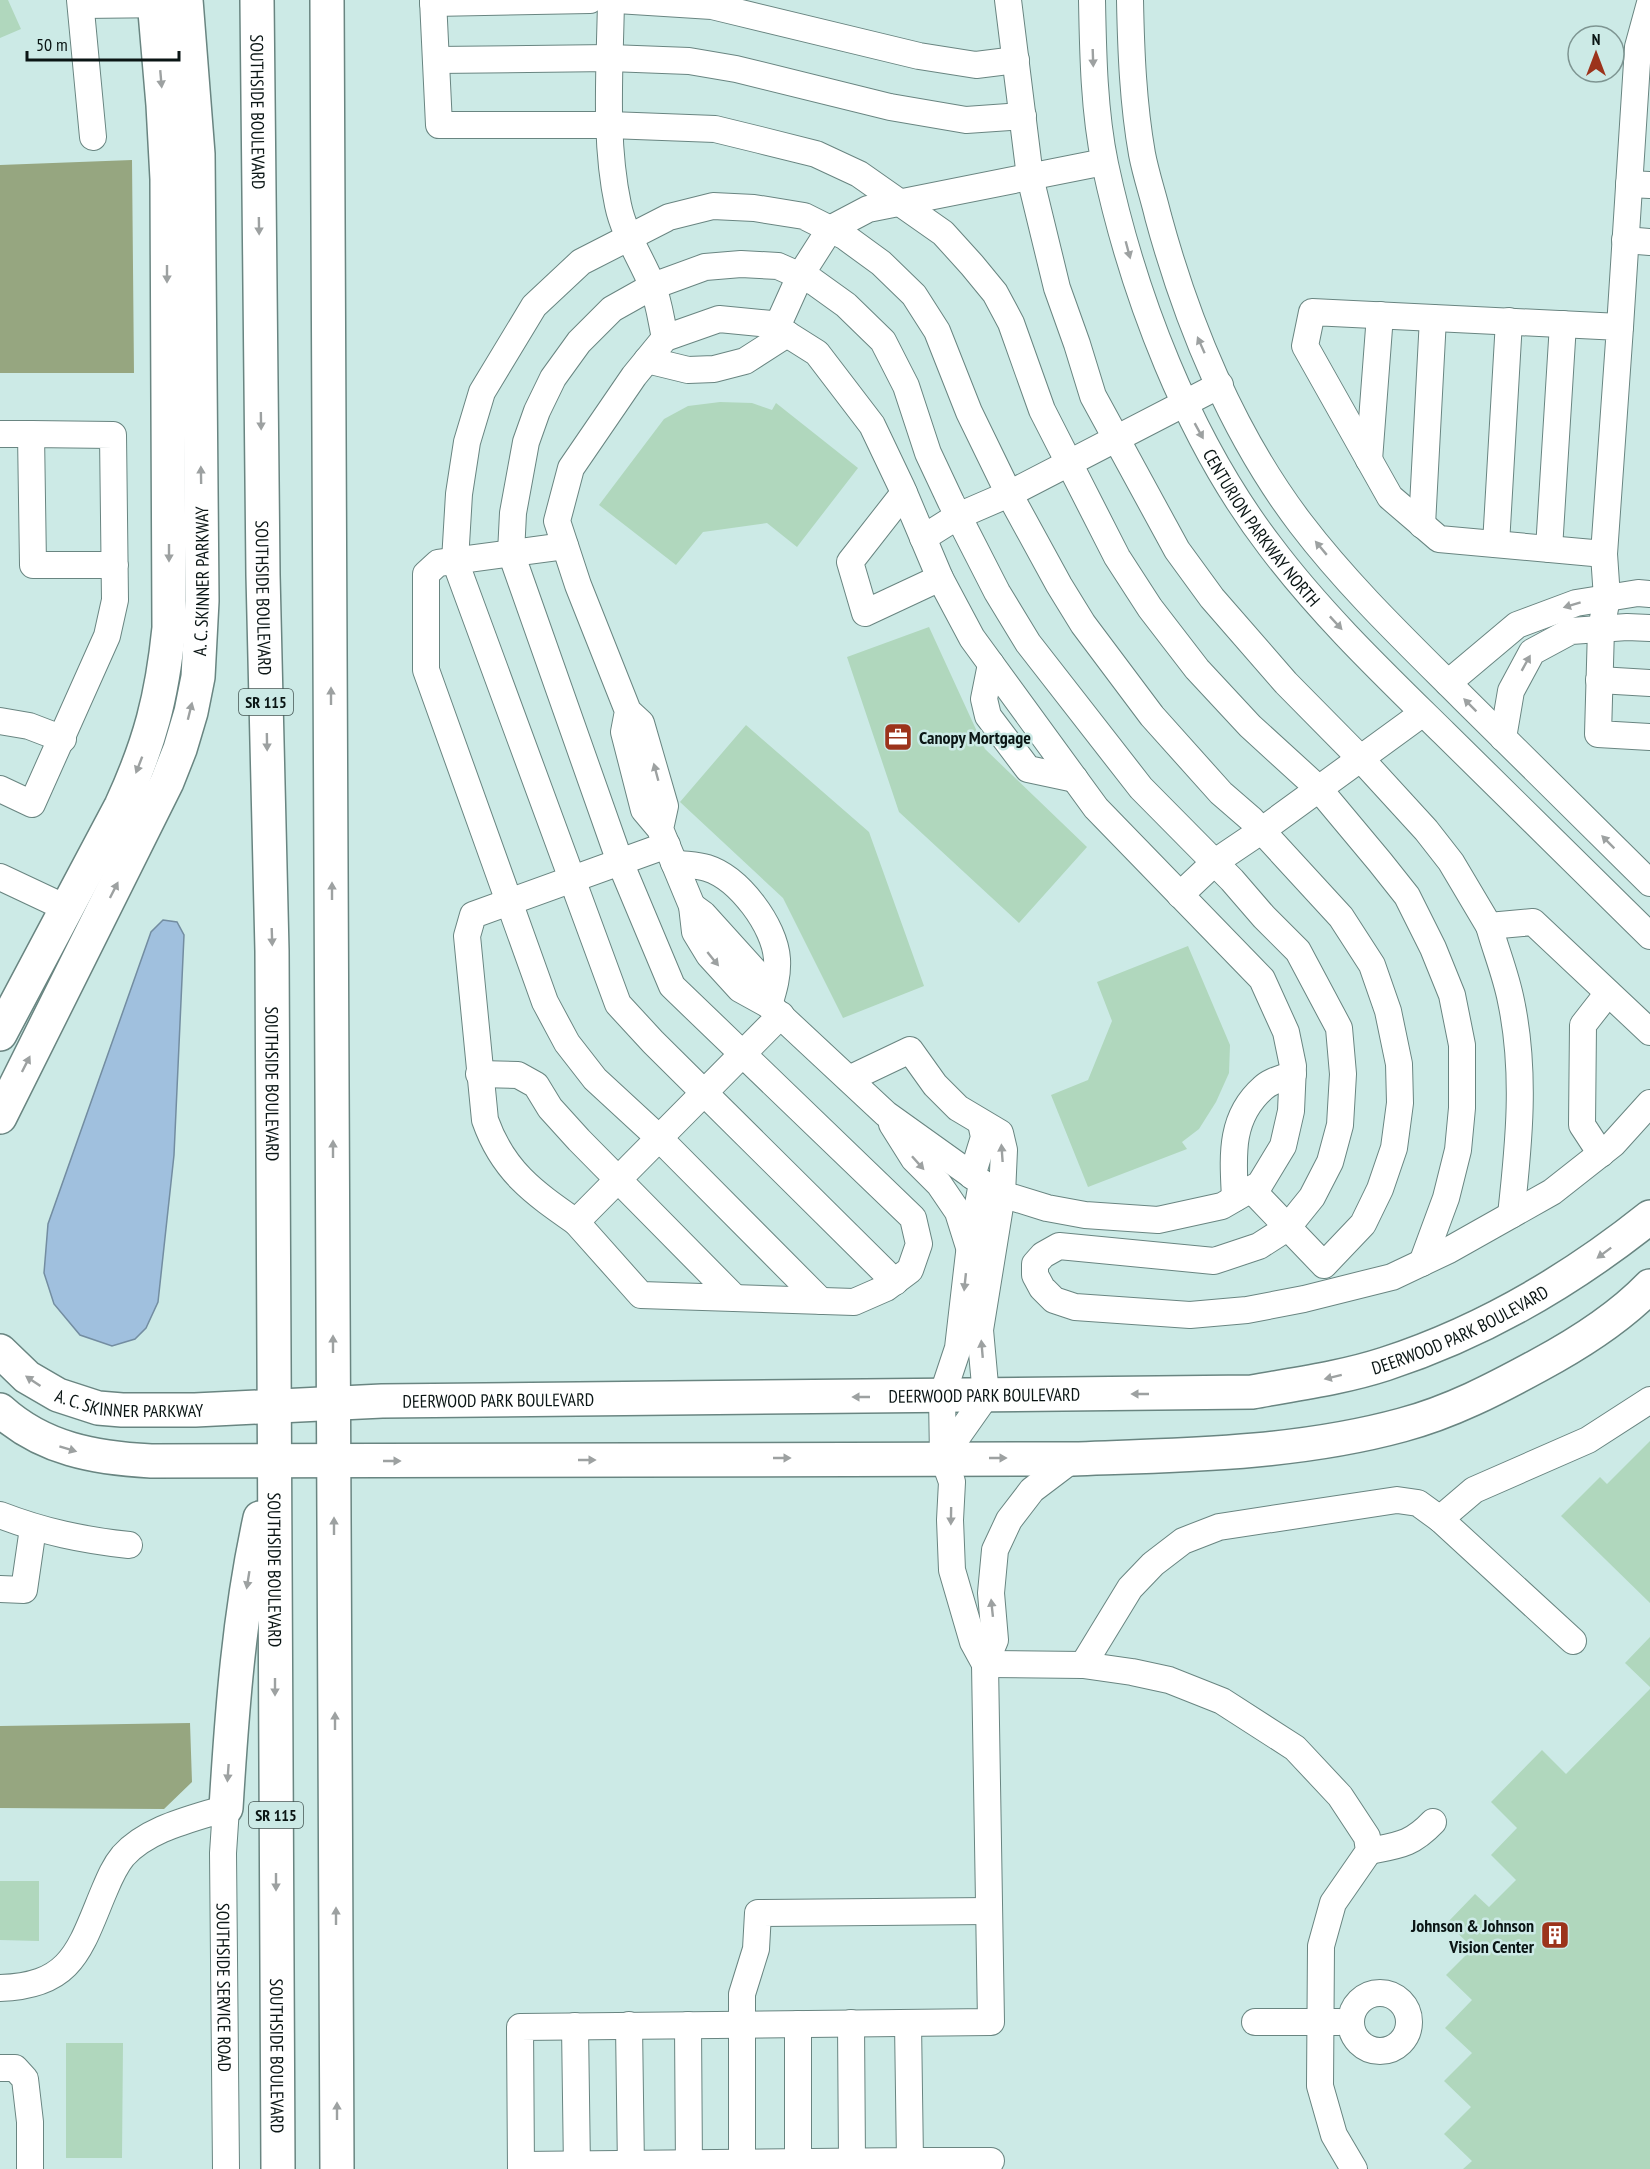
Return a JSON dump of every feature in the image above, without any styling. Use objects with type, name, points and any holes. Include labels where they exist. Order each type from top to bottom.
[{"type":"main road","name":"SOUTHSIDE BOULEVARD","points":[[257,0],[263,575],[272,951],[278,2169]]},
{"type":"main road","points":[[327,0],[337,2169]]},
{"type":"main road","name":"A. C. SKINNER PARKWAY","points":[[0,1034],[121,806],[140,764],[160,701],[167,647],[169,605],[167,179],[164,105],[154,2]]},
{"type":"main road","name":"A. C. SKINNER PARKWAY","points":[[0,1117],[163,791],[180,749],[198,677],[202,601],[198,154],[186,2]]},
{"type":"main road","name":"DEERWOOD PARK BOULEVARD","points":[[274,1405],[333,1402],[1252,1392],[1318,1381],[1384,1364],[1454,1338],[1497,1319],[1532,1299],[1596,1258],[1650,1217]]},
{"type":"main road","points":[[0,1410],[23,1428],[58,1446],[93,1456],[152,1461],[1073,1458],[1202,1454],[1334,1439],[1403,1425],[1480,1397],[1569,1349],[1638,1299],[1650,1286]]},
{"type":"main road","name":"A. C. SKINNER PARKWAY","points":[[0,1351],[16,1368],[36,1383],[69,1400],[98,1408],[195,1410],[274,1405]]},
{"type":"main road","points":[[226,1808],[235,1675],[241,1626],[250,1571],[274,1461]]},
{"type":"street","points":[[590,0],[433,2],[439,125],[610,125],[715,129],[816,154],[859,174],[942,233],[994,293],[1011,323],[1042,410],[1117,557],[1157,617],[1197,669],[1235,710],[1319,789],[1407,896],[1433,948],[1452,994],[1462,1045],[1462,1108],[1458,1150],[1446,1198],[1422,1263]]},
{"type":"street","points":[[611,0],[610,125],[614,180],[628,237],[653,286],[665,338]]},
{"type":"street","points":[[617,0],[712,6],[919,56],[976,65],[1016,60]]},
{"type":"street","points":[[1008,0],[1030,177],[1057,288],[1093,396],[1177,550],[1212,598],[1286,683],[1426,830],[1451,862],[1489,926],[1511,1000],[1519,1052],[1518,1152],[1511,1215]]},
{"type":"street","name":"CENTURION PARKWAY NORTH","points":[[1092,0],[1093,66],[1104,162],[1136,281],[1163,355],[1229,485],[1269,545],[1312,597],[1423,713],[1650,936]]},
{"type":"street","name":"CENTURION PARKWAY NORTH","points":[[1130,0],[1131,63],[1142,155],[1173,269],[1199,340],[1262,465],[1300,522],[1341,572],[1448,683],[1650,883]]},
{"type":"street","points":[[93,137],[80,2],[186,2]]},
{"type":"street","points":[[1650,3],[1638,47],[1644,58],[1638,241],[1620,327],[1604,554],[1607,598],[1600,629],[1598,734],[1650,737]]},
{"type":"street","points":[[436,60],[610,58],[689,61],[736,69],[890,107],[966,120],[1023,116]]},
{"type":"street","points":[[647,360],[688,370],[714,369],[746,361],[782,330],[800,276],[830,229],[868,209],[1104,162]]},
{"type":"street","points":[[895,1282],[618,1004],[455,561],[459,494],[467,442],[482,392],[534,306],[581,262],[628,237],[669,217],[713,206],[754,208],[804,216],[844,236],[881,262],[914,295],[937,331],[969,412],[1009,494],[1083,624],[1152,716],[1341,917],[1372,965],[1388,1011],[1399,1064],[1400,1103],[1394,1148],[1380,1190],[1363,1224],[1324,1265],[1287,1228],[1243,1194],[1233,1147],[1243,1111],[1264,1086],[1293,1074]]},
{"type":"street","points":[[576,1222],[743,1052],[775,1010],[777,957],[766,924],[730,880],[667,846],[620,862],[572,879],[473,915],[467,936],[479,1074],[485,1120],[493,1143],[508,1166],[532,1191],[576,1222],[640,1295],[854,1302],[886,1288],[910,1270],[919,1244],[913,1218],[743,1052],[672,986],[620,862],[511,554],[513,513],[526,442],[537,411],[553,378],[579,342],[612,309],[653,286],[705,267],[741,264],[778,266],[814,282],[846,305],[883,341],[906,386],[928,453],[958,516],[1028,643],[1141,788],[1215,862],[1298,951],[1339,1028],[1343,1074],[1340,1125],[1330,1162],[1312,1197],[1287,1228],[1259,1246],[1214,1261],[1059,1246],[1043,1255],[1035,1264],[1035,1275],[1042,1288],[1054,1300],[1075,1307],[1190,1315],[1246,1310],[1304,1299],[1392,1277],[1449,1250],[1552,1192],[1613,1144],[1650,1103]]},
{"type":"street","points":[[1604,554],[1439,539],[1390,497],[1305,346],[1312,312],[1620,327]]},
{"type":"street","points":[[1369,460],[1380,315]]},
{"type":"street","points":[[1422,525],[1433,318]]},
{"type":"street","points":[[719,320],[771,324],[782,330],[817,353],[872,424],[940,578],[972,638],[1096,808],[1262,979],[1286,1032],[1293,1066],[1291,1111],[1283,1146],[1260,1184],[1222,1206],[1158,1220],[1085,1215],[1047,1208],[986,1184],[885,1114],[775,1010],[760,977],[703,914],[692,906],[667,846],[665,806],[640,723],[628,711],[578,585],[558,521],[571,468],[665,338],[719,320]]},
{"type":"street","points":[[1497,544],[1509,321]]},
{"type":"street","points":[[1549,549],[1563,324]]},
{"type":"street","points":[[923,538],[958,516],[1009,494],[1220,385]]},
{"type":"street","points":[[0,434],[113,435],[115,565],[115,600],[107,636],[63,739],[32,804],[0,789]]},
{"type":"street","points":[[31,434],[33,565],[115,565]]},
{"type":"street","points":[[904,493],[850,562],[865,613],[940,578]]},
{"type":"street","points":[[565,546],[438,563],[426,574],[426,670],[545,1002],[567,1043],[595,1079],[659,1138],[822,1301]]},
{"type":"street","points":[[1448,683],[1517,625],[1576,603],[1638,593],[1650,594]]},
{"type":"street","points":[[1503,738],[1510,691],[1532,652],[1571,631],[1628,627],[1650,628]]},
{"type":"street","points":[[1599,680],[1650,683]]},
{"type":"street","points":[[1180,895],[1215,862],[1262,831],[1423,713]]},
{"type":"street","points":[[0,721],[29,726],[63,739]]},
{"type":"street","points":[[3,886],[66,908]]},
{"type":"street","points":[[1489,926],[1533,922],[1650,1032]]},
{"type":"street","points":[[1601,1154],[1582,1125],[1583,1025],[1608,993]]},
{"type":"street","points":[[849,1079],[910,1050],[935,1085],[958,1108],[999,1133],[1004,1150],[986,1184],[970,1247],[958,1348],[942,1396],[943,1458],[952,1482],[950,1520],[952,1570],[973,1642],[985,1664]]},
{"type":"street","points":[[479,1074],[518,1075],[536,1085],[550,1108],[735,1298]]},
{"type":"street","points":[[885,1114],[914,1159],[939,1184],[958,1212],[970,1247]]},
{"type":"street","points":[[943,1458],[986,1396],[980,1330],[986,1184],[984,1137],[981,1123]]},
{"type":"street","points":[[1440,1519],[1474,1490],[1588,1440],[1650,1400]]},
{"type":"street","points":[[991,2160],[521,2167],[520,2026],[991,2022],[985,1664],[995,1640],[991,1593],[995,1550],[1009,1520],[1032,1491],[1073,1458]]},
{"type":"street","points":[[1083,1665],[1130,1588],[1153,1564],[1183,1541],[1219,1527],[1397,1500],[1418,1503],[1440,1519],[1573,1641]]},
{"type":"street","points":[[0,1515],[33,1527],[81,1539],[129,1545]]},
{"type":"street","points":[[0,1588],[24,1590],[33,1527]]},
{"type":"street","points":[[985,1664],[1083,1665],[1169,1680],[1222,1701],[1295,1748],[1340,1796],[1367,1837],[1369,1851],[1333,1903],[1321,1946],[1320,2086],[1334,2135],[1354,2169]]},
{"type":"street","points":[[0,1988],[42,1982],[65,1966],[81,1948],[111,1873],[124,1855],[140,1842],[163,1830],[226,1808]]},
{"type":"street","name":"SOUTHSIDE SERVICE ROAD","points":[[226,1808],[223,1853],[226,2169]]},
{"type":"street","points":[[1369,1851],[1398,1846],[1419,1837],[1433,1822]]},
{"type":"street","points":[[742,2162],[742,1994],[756,1949],[758,1913],[989,1911]]},
{"type":"street","points":[[1255,2022],[1350,2021]]},
{"type":"street","points":[[908,2023],[910,2160]]},
{"type":"street","points":[[798,2024],[798,2162]]},
{"type":"street","points":[[851,2024],[852,2161]]},
{"type":"street","points":[[629,2025],[631,2166]]},
{"type":"street","points":[[688,2025],[689,2166]]},
{"type":"street","points":[[575,2026],[577,2167]]},
{"type":"street","points":[[0,2068],[15,2068],[25,2079],[30,2122],[30,2169]]},
{"type":"green space","points":[[132,160],[134,373],[0,373],[0,165]]},
{"type":"green space","points":[[190,1723],[192,1782],[164,1809],[0,1808],[0,1726]]},
{"type":"water","points":[[163,920],[177,922],[184,935],[174,1155],[158,1302],[146,1328],[135,1339],[112,1346],[80,1335],[54,1304],[44,1273],[48,1224],[151,932]]},
{"type":"building","points":[[0,0],[8,0],[21,29],[0,38]]},
{"type":"building","points":[[720,402],[752,403],[772,410],[776,403],[858,468],[797,547],[767,523],[703,532],[676,565],[599,505],[664,419],[688,406]]},
{"type":"building","points":[[929,627],[985,749],[1087,847],[1019,923],[899,812],[847,657]]},
{"type":"building","points":[[746,725],[869,832],[924,986],[843,1018],[783,898],[680,802]]},
{"type":"building","points":[[1188,946],[1230,1045],[1229,1073],[1216,1102],[1199,1129],[1182,1142],[1187,1149],[1088,1187],[1051,1095],[1088,1080],[1112,1021],[1097,982]]},
{"type":"building","points":[[1650,1441],[1650,1603],[1561,1516],[1600,1477],[1607,1484]]},
{"type":"building","points":[[1650,1637],[1650,1687],[1625,1663]]},
{"type":"building","name":"Johnson & Johnson Vision Center","points":[[1650,1689],[1650,2169],[1463,2169],[1472,2161],[1444,2134],[1471,2107],[1444,2081],[1472,2053],[1445,2028],[1472,2000],[1446,1975],[1473,1948],[1447,1923],[1475,1894],[1489,1907],[1516,1880],[1491,1855],[1517,1828],[1491,1802],[1542,1750],[1566,1774]]},
{"type":"building","points":[[0,1881],[39,1881],[39,1941],[0,1940]]},
{"type":"building","points":[[66,2043],[123,2043],[122,2158],[66,2158]]},
{"type":"place","name":"Canopy Mortgage","points":[[898,737]]},
{"type":"place","name":"Johnson & Johnson Vision Center","points":[[1555,1935]]}]
